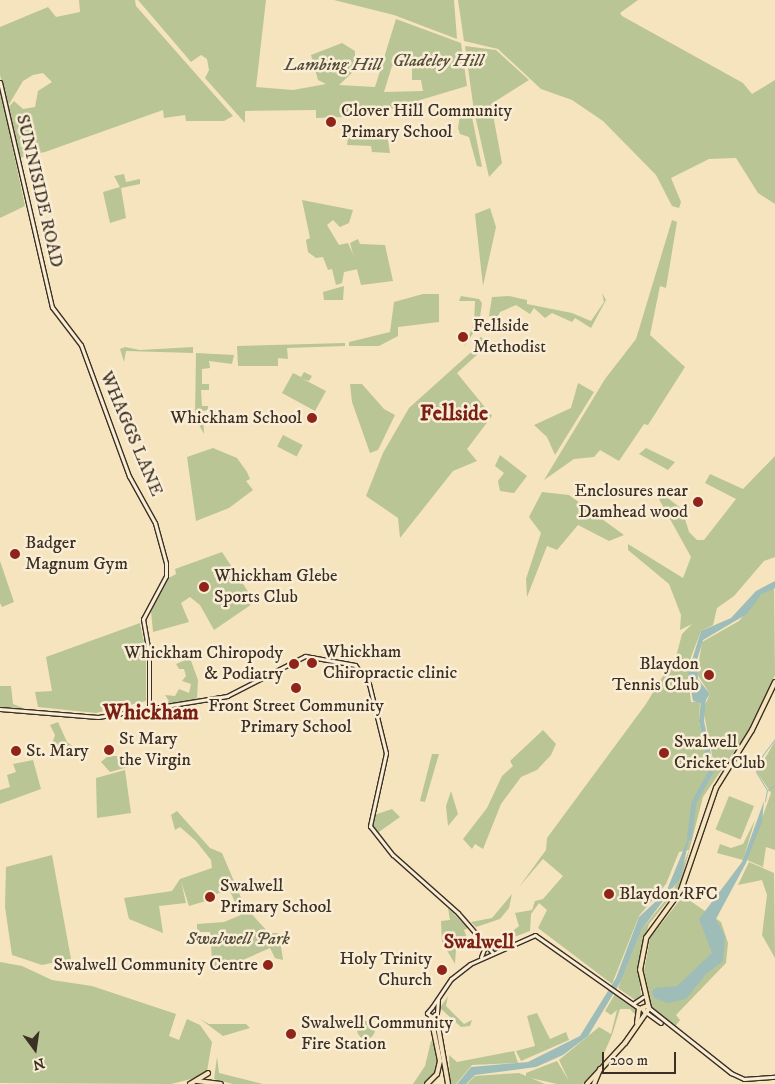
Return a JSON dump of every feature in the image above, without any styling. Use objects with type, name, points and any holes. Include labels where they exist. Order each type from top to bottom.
[{"type":"main road","name":"SUNNISIDE ROAD","points":[[0,82],[52,307]]},
{"type":"main road","name":"WHAGGS LANE","points":[[52,307],[80,345],[129,476],[155,523],[167,566],[164,579],[143,619],[149,652],[149,708]]},
{"type":"main road","points":[[0,709],[92,718],[149,708],[175,707],[227,696],[308,656],[351,663],[364,674],[386,753],[370,826],[393,855],[484,942],[492,952]]},
{"type":"main road","points":[[587,1084],[637,1027],[644,1010],[640,963],[646,938],[681,890],[716,788],[752,730],[775,682]]},
{"type":"main road","points":[[427,1084],[438,1072],[440,1060],[431,1017],[426,1012],[432,1007],[453,977],[481,957],[501,948],[539,936],[664,1024],[713,1063],[744,1080],[775,1077]]},
{"type":"main road","points":[[484,942],[501,948]]},
{"type":"main road","points":[[481,957],[484,942]]},
{"type":"main road","points":[[633,1002],[643,995]]},
{"type":"main road","points":[[438,998],[436,1015],[448,1084]]},
{"type":"main road","points":[[432,1007],[436,1010]]},
{"type":"main road","points":[[644,1010],[664,1024]]},
{"type":"main road","points":[[637,1027],[644,1010]]},
{"type":"main road","points":[[431,1017],[436,1015]]},
{"type":"main road","points":[[594,1084],[600,1069]]},
{"type":"main road","points":[[190,1084],[208,1073]]},
{"type":"main road","points":[[197,1081],[221,1084]]},
{"type":"green space","points":[[79,0],[135,0],[136,6],[233,116],[224,121],[186,121],[185,115],[164,118],[163,110],[45,152],[40,153],[36,144],[26,146],[28,156],[18,158],[8,108],[14,101],[23,109],[35,107],[38,91],[52,82],[43,73],[33,75],[23,81],[8,106],[0,75],[0,27],[48,7],[56,17],[80,12]]},
{"type":"green space","points":[[138,0],[266,0],[256,87],[293,90],[326,84],[318,80],[311,55],[342,43],[355,51],[355,59],[354,71],[339,85],[375,87],[396,19],[461,43],[467,86],[377,113],[346,117],[316,118],[316,110],[245,111],[245,123],[205,78],[209,70],[207,59],[201,55],[191,62]],"holes":[[[392,66],[412,66],[412,80],[421,80],[423,91],[384,92]]]},
{"type":"green space","points":[[334,0],[454,0],[457,39],[394,15]]},
{"type":"green space","points":[[458,0],[638,0],[620,13],[622,16],[743,83],[752,94],[775,80],[775,204],[758,193],[736,158],[709,159],[671,178],[681,202],[679,208],[672,206],[656,175],[603,121],[572,100],[541,89],[498,49],[464,41]]},
{"type":"green space","points":[[465,46],[496,50],[529,80],[491,104],[502,163],[489,177],[474,111]]},
{"type":"green space","points":[[0,89],[25,206],[0,218]]},
{"type":"green space","points":[[471,112],[482,167],[477,166],[469,137],[460,134],[458,128],[460,115]]},
{"type":"green space","points":[[386,127],[390,153],[372,152],[371,146],[347,145],[349,130]]},
{"type":"green space","points":[[124,174],[126,182],[140,179],[140,184],[121,188],[126,218],[110,223],[103,192],[120,187],[114,176]]},
{"type":"green space","points":[[302,200],[353,210],[349,223],[340,227],[333,220],[327,225],[339,245],[348,243],[358,269],[344,272],[342,283],[336,285],[332,269],[328,270],[323,257],[316,258],[308,252],[306,240],[310,238]]},
{"type":"green space","points":[[490,208],[496,227],[483,286],[475,214]]},
{"type":"green space","points":[[672,220],[677,222],[666,288],[660,286],[650,335],[685,367],[648,425],[644,424],[619,461],[600,450],[594,457],[574,459],[544,480],[605,379],[636,339]]},
{"type":"green space","points":[[358,239],[360,244],[385,245],[393,281],[361,285],[350,243]]},
{"type":"green space","points":[[344,286],[343,300],[324,300],[323,292]]},
{"type":"green space","points":[[602,293],[606,300],[591,328],[575,318],[572,322],[552,313],[545,318],[534,308],[530,314],[516,305],[500,312],[497,318],[489,316],[492,297],[509,296],[527,300],[527,304],[572,313],[591,321],[604,302]]},
{"type":"green space","points":[[423,294],[439,294],[439,322],[398,327],[398,336],[379,346],[349,346],[349,342],[390,332],[394,302]]},
{"type":"green space","points":[[461,296],[479,299],[482,303],[479,324],[464,347],[474,324],[475,301],[459,301]]},
{"type":"green space","points":[[480,337],[491,342],[457,373],[492,416],[467,449],[477,461],[453,471],[400,538],[398,518],[366,496],[383,453],[409,408],[478,346]]},
{"type":"green space","points":[[345,343],[345,346],[287,348],[288,359],[278,358],[278,366],[238,366],[237,346]]},
{"type":"green space","points":[[125,347],[140,350],[193,347],[193,353],[126,351],[124,362],[120,349]]},
{"type":"green space","points":[[196,353],[234,355],[232,364],[209,361],[210,368],[202,369],[202,384],[209,384],[209,390],[201,390],[202,406],[208,406],[208,410],[203,411],[204,434],[195,418]]},
{"type":"green space","points":[[304,372],[312,376],[309,381],[303,379],[326,391],[315,411],[282,393],[293,373],[301,377]]},
{"type":"green space","points":[[578,383],[594,392],[555,455],[547,437],[534,425],[571,408]]},
{"type":"green space","points":[[350,384],[362,384],[384,409],[395,415],[378,450],[370,453],[352,402]]},
{"type":"green space","points":[[283,435],[303,445],[297,457],[277,447]]},
{"type":"green space","points":[[213,448],[237,458],[247,472],[250,479],[246,481],[253,490],[229,508],[196,521],[187,457]]},
{"type":"green space","points":[[646,448],[675,462],[668,470],[639,454]]},
{"type":"green space","points":[[500,455],[527,476],[514,493],[500,491],[498,481],[504,473],[495,466]]},
{"type":"green space","points":[[775,456],[775,557],[764,561],[734,596],[717,608],[713,625],[701,631],[691,657],[688,678],[691,702],[700,702],[699,722],[708,762],[713,760],[703,709],[710,694],[697,674],[702,642],[739,621],[761,595],[774,588],[775,675],[747,733],[703,797],[680,886],[649,924],[638,963],[641,995],[635,1000],[618,988],[642,929],[673,891],[689,850],[679,852],[666,884],[639,916],[612,984],[538,928],[547,910],[539,903],[531,914],[530,931],[498,943],[519,926],[515,913],[532,910],[535,901],[543,899],[563,876],[543,859],[519,887],[546,850],[547,838],[646,704],[677,653],[682,634],[692,624],[680,630],[681,615],[669,584],[628,550],[628,544],[683,578],[691,557],[659,499],[665,496],[682,509],[689,532],[697,540],[704,540],[736,499],[705,483],[710,474],[743,489]]},
{"type":"green space","points":[[542,492],[569,495],[624,535],[609,541],[578,525],[557,550],[547,546],[527,597],[526,579],[541,533],[529,517]]},
{"type":"green space","name":"Whickham Glebe Sports Club","points":[[222,552],[255,602],[214,630],[200,605],[190,597],[181,603],[189,622],[153,632],[151,611],[169,578],[176,574],[175,569]]},
{"type":"green space","points":[[0,561],[14,602],[2,607],[0,603]]},
{"type":"green space","points":[[140,623],[146,652],[146,701],[96,713],[38,707],[35,692],[52,691],[46,657]]},
{"type":"green space","points":[[190,658],[198,680],[197,699],[162,705],[169,701],[165,695],[175,696],[179,689],[189,693],[191,684],[182,681],[186,676],[184,669],[179,669],[176,664]]},
{"type":"green space","points":[[0,686],[11,686],[13,704],[23,708],[0,707]]},
{"type":"green space","points":[[58,722],[67,742],[76,749],[74,754],[69,756],[60,747],[51,747],[55,735],[50,725]]},
{"type":"green space","points":[[543,730],[556,744],[551,755],[537,770],[521,777],[501,804],[483,849],[475,844],[472,849],[463,839],[487,808],[502,776],[513,766],[510,761]]},
{"type":"green space","points":[[775,741],[775,850],[766,847],[763,867],[747,860],[771,793],[757,772]]},
{"type":"green space","points":[[432,754],[439,754],[425,802],[420,801]]},
{"type":"green space","points":[[108,756],[121,756],[128,767],[110,772],[101,762]]},
{"type":"green space","points":[[33,760],[41,789],[0,804],[0,790],[10,787],[7,775],[16,772],[13,764]]},
{"type":"green space","points":[[125,770],[131,813],[97,818],[96,778]]},
{"type":"green space","points":[[451,791],[458,814],[448,826],[446,806]]},
{"type":"green space","points":[[729,796],[754,806],[741,839],[716,829]]},
{"type":"green space","points":[[392,809],[400,817],[376,834],[371,816]]},
{"type":"green space","name":"Swalwell Park","points":[[177,811],[210,848],[222,853],[242,900],[238,902],[242,910],[247,909],[269,933],[279,933],[283,960],[275,958],[270,948],[213,973],[210,932],[197,932],[197,924],[224,922],[241,915],[229,889],[214,895],[216,898],[189,906],[181,881],[186,903],[159,906],[163,933],[129,919],[124,898],[172,891],[180,879],[212,868],[211,860],[196,841],[180,827],[175,830],[171,815]]},
{"type":"green space","points":[[755,820],[743,860],[717,853],[720,844],[731,848],[743,844]]},
{"type":"green space","points":[[52,855],[71,959],[42,965],[12,955],[5,907],[6,867]]},
{"type":"green space","points":[[749,862],[774,873],[775,958],[762,935],[767,895],[762,880],[738,885]]},
{"type":"green space","points":[[512,894],[509,908],[500,919],[476,927],[471,922],[492,918]]},
{"type":"green space","points":[[683,896],[721,922],[728,943],[726,963],[676,1015],[680,1020],[674,1028],[649,1004],[644,971],[650,938]]},
{"type":"green space","points":[[448,908],[468,928],[464,930],[467,938],[474,938],[456,949],[455,964],[442,942],[441,921],[450,920]]},
{"type":"green space","points":[[0,962],[22,966],[52,980],[92,986],[176,1014],[169,1036],[179,1040],[187,1019],[200,1025],[212,1042],[207,1071],[203,1076],[171,1084],[0,1083]]},
{"type":"green space","points":[[615,994],[638,1011],[637,1017],[630,1009],[620,1009],[612,1035],[602,1058],[604,1060],[583,1084],[557,1084],[526,1077],[526,1073],[557,1061],[569,1081],[559,1060],[599,1027],[611,1034],[617,1010],[611,1015],[605,1011]]},
{"type":"green space","points":[[448,996],[446,1006],[464,1024],[472,1020],[470,1026],[461,1027],[440,1008]]},
{"type":"green space","points":[[537,1013],[550,1039],[566,1032],[569,1040],[521,1061],[516,1051],[535,1046],[527,1016]]},
{"type":"green space","points":[[200,1019],[209,1024],[246,1024],[250,1028],[223,1036]]},
{"type":"green space","points":[[362,1021],[370,1021],[375,1026],[373,1037],[362,1039],[357,1034],[357,1026]]},
{"type":"green space","points":[[431,1041],[435,1041],[438,1056],[435,1073],[423,1084],[413,1084],[425,1066]]},
{"type":"green space","points":[[514,1051],[518,1063],[472,1065],[456,1084],[450,1084],[449,1055],[457,1062]]},
{"type":"green space","points":[[217,1057],[219,1073],[263,1084],[233,1084],[214,1079]]},
{"type":"green space","points":[[519,1073],[545,1084],[467,1084],[475,1076]]},
{"type":"water","points":[[775,581],[775,588],[761,595],[747,614],[703,640],[697,660],[698,679],[710,694],[703,704],[693,701],[688,673],[701,631],[731,618],[756,591]]},
{"type":"water","points":[[764,801],[762,822],[746,863],[716,919],[725,936],[723,961],[706,974],[686,999],[668,1003],[654,998],[652,991],[656,988],[677,986],[712,953],[699,919],[742,862]]},
{"type":"water","points":[[690,834],[681,877],[642,929],[621,981],[588,1036],[563,1055],[536,1067],[475,1075],[466,1084],[457,1084],[471,1067],[528,1062],[580,1036],[616,978],[639,917],[666,892]]},
{"type":"waterway","points":[[689,838],[693,803],[711,770],[701,721],[703,700]]},
{"type":"waterway","points":[[765,801],[767,790],[756,772],[762,756],[775,739]]},
{"type":"waterway","points":[[768,790],[775,785]]},
{"type":"place","name":"Clover Hill Community Primary School","points":[[331,122]]},
{"type":"place","name":"Fellside Methodist","points":[[463,337]]},
{"type":"place","name":"Whickham School","points":[[312,418]]},
{"type":"place","name":"Enclosures near Damhead wood","points":[[698,502]]},
{"type":"place","name":"Badger Magnum Gym","points":[[15,554]]},
{"type":"place","name":"Whickham Glebe Sports Club","points":[[204,587]]},
{"type":"place","name":"Whickham Chiropractic clinic","points":[[312,663]]},
{"type":"place","name":"Whickham Chiropody & Podiatry","points":[[294,664]]},
{"type":"place","name":"Blaydon Tennis Club","points":[[709,675]]},
{"type":"place","name":"Front Street Community Primary School","points":[[296,688]]},
{"type":"place","name":"St Mary the Virgin","points":[[109,750]]},
{"type":"place","name":"St. Mary","points":[[16,751]]},
{"type":"place","name":"Swalwell Cricket Club","points":[[664,753]]},
{"type":"place","name":"Blaydon RFC","points":[[609,894]]},
{"type":"place","name":"Swalwell Primary School","points":[[210,897]]},
{"type":"place","name":"Swalwell Community Centre","points":[[268,965]]},
{"type":"place","name":"Holy Trinity Church","points":[[442,970]]},
{"type":"place","name":"Swalwell Community Fire Station","points":[[291,1034]]},
{"type":"district","name":"Fellside","points":[[454,414]]},
{"type":"district","name":"Whickham","points":[[151,713]]},
{"type":"district","name":"Swalwell","points":[[479,942]]},
{"type":"park label","name":"Gladeley Hill","points":[[438,61]]},
{"type":"park label","name":"Lambing Hill","points":[[333,65]]}]
